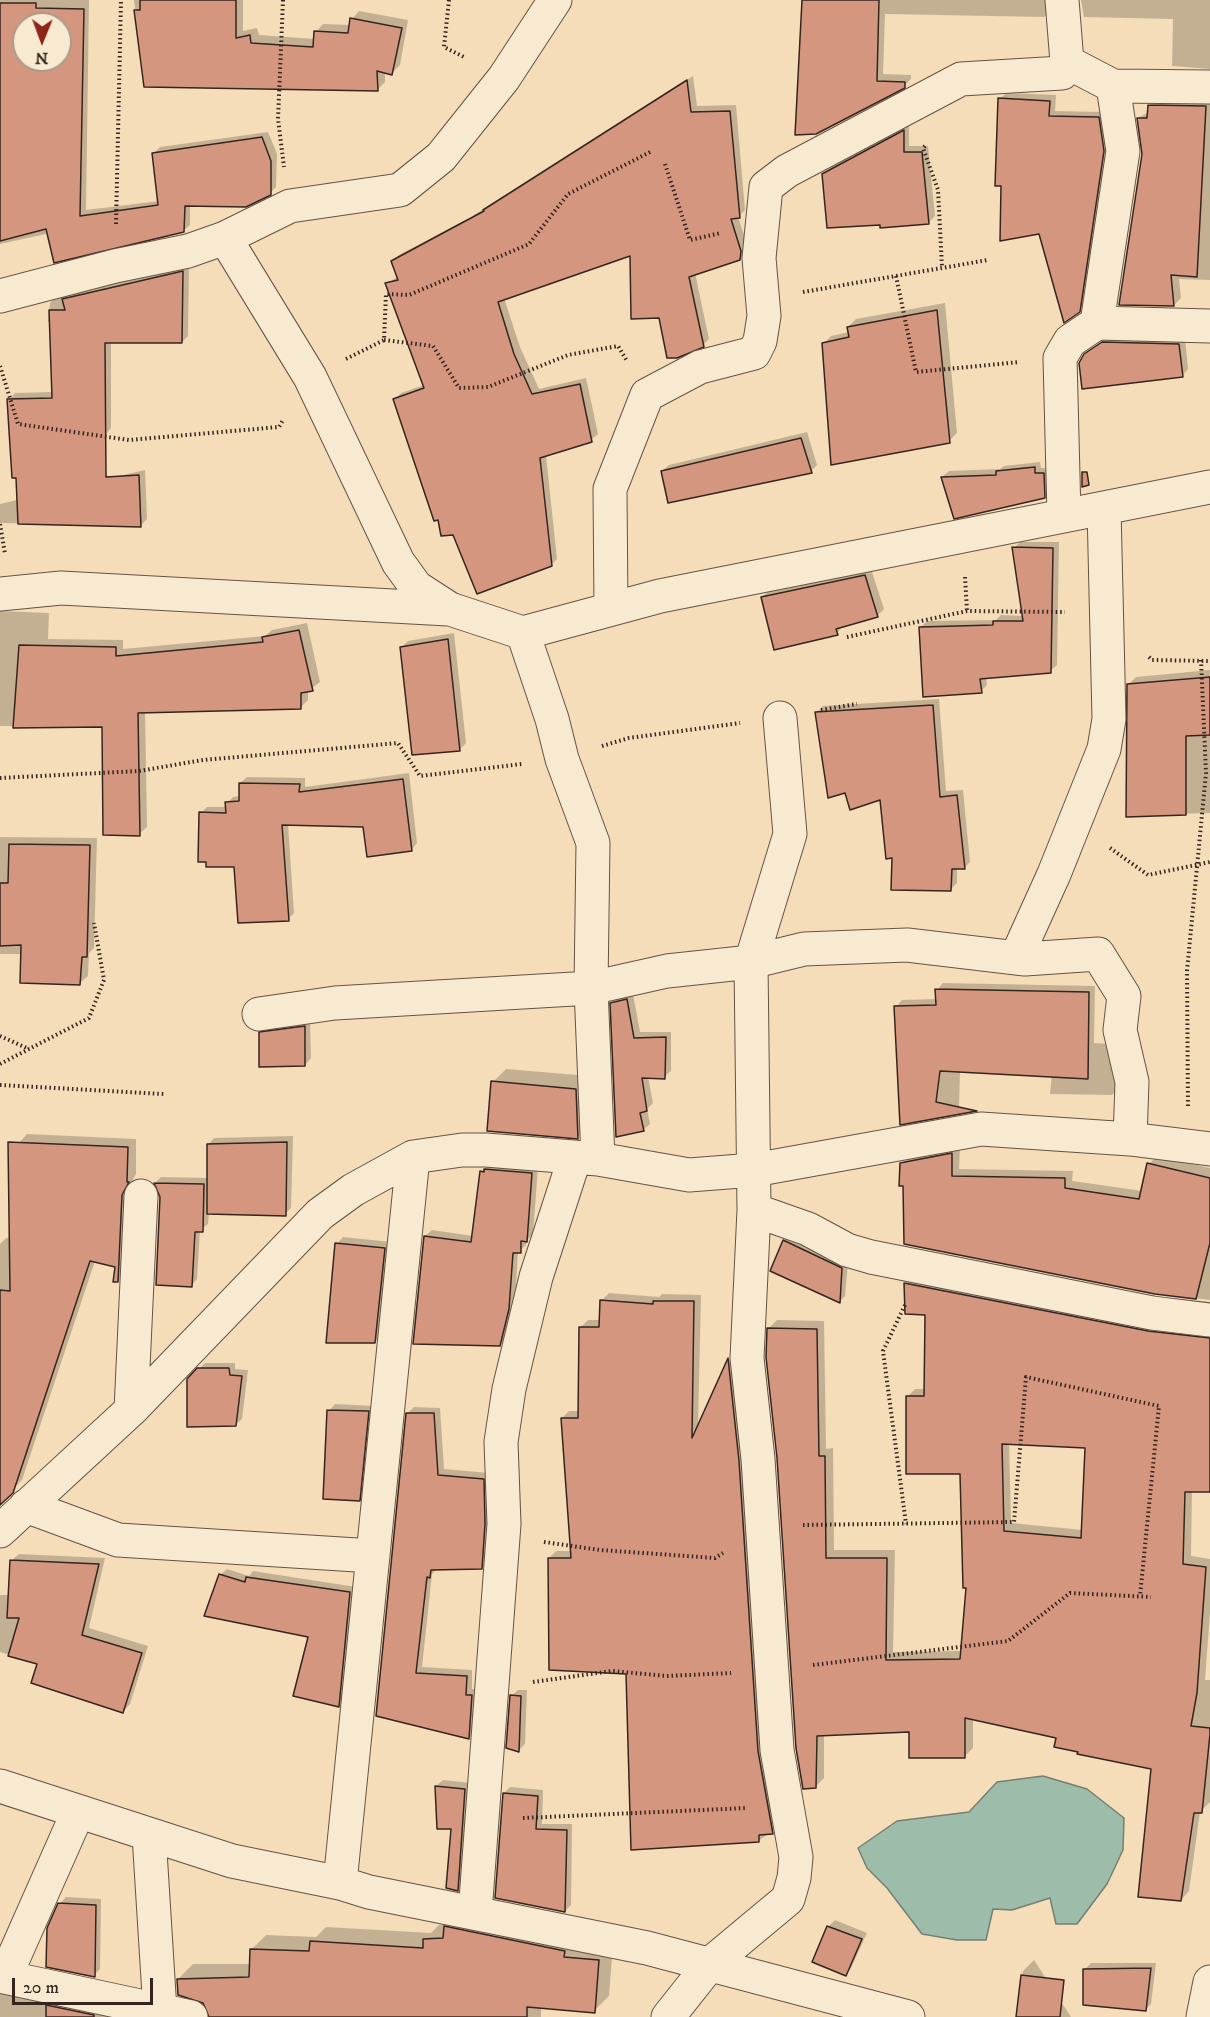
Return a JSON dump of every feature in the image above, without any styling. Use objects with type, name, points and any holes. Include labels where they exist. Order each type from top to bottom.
[{"type":"street","points":[[0,296],[115,266],[188,251],[225,238],[290,206],[400,190],[441,157],[504,78],[555,0]]},
{"type":"street","points":[[611,609],[610,489],[647,395],[700,367],[754,353],[760,342],[763,299],[759,258],[766,187],[787,171],[961,79],[1062,73],[1067,62],[1062,0]]},
{"type":"street","points":[[1067,62],[1113,86],[1210,87]]},
{"type":"street","points":[[1097,323],[1123,151],[1113,86]]},
{"type":"street","points":[[225,238],[310,377],[398,562],[416,587],[450,609],[523,633],[660,596],[835,559],[1210,487]]},
{"type":"street","points":[[1064,514],[1060,358],[1070,341],[1097,323],[1210,326]]},
{"type":"street","points":[[1016,958],[1054,874],[1104,749],[1109,719],[1104,508]]},
{"type":"street","points":[[0,594],[61,588],[450,609]]},
{"type":"street","points":[[475,1913],[503,1536],[501,1442],[509,1389],[536,1277],[587,1158],[593,843],[562,759],[552,718],[523,633]]},
{"type":"street","points":[[668,2017],[710,1964],[788,1899],[794,1878],[795,1857],[777,1750],[762,1525],[747,1358],[754,1210],[751,962],[790,834],[780,718]]},
{"type":"street","points":[[260,1014],[335,1003],[591,988],[667,971],[751,962],[804,949],[907,945],[1016,958],[1098,954],[1124,996],[1120,1030],[1132,1082],[1130,1139]]},
{"type":"street","points":[[0,1531],[131,1410],[320,1214],[353,1190],[413,1157],[462,1150],[587,1158],[689,1175],[754,1170],[981,1129],[1130,1139],[1199,1148]]},
{"type":"street","points":[[340,1883],[413,1157]]},
{"type":"street","points":[[131,1410],[141,1196]]},
{"type":"street","points":[[754,1210],[808,1229],[847,1250],[1140,1310],[1210,1320]]},
{"type":"street","points":[[26,1506],[118,1540],[373,1556]]},
{"type":"street","points":[[0,1786],[232,1861],[340,1883],[369,1892],[647,1948],[908,2017]]},
{"type":"street","points":[[78,1812],[2,1976],[175,2014],[149,1835]]},
{"type":"street","points":[[1203,2017],[1210,1982]]},
{"type":"path","points":[[115,266],[121,0]]},
{"type":"path","points":[[283,0],[278,119],[290,206]]},
{"type":"path","points":[[449,0],[444,46],[504,78]]},
{"type":"path","points":[[931,140],[923,148],[938,190],[942,267]]},
{"type":"path","points":[[665,164],[690,240],[763,224]]},
{"type":"path","points":[[763,299],[988,260]]},
{"type":"path","points":[[896,276],[916,372],[1060,358]]},
{"type":"path","points":[[384,340],[433,346],[459,388],[488,387],[568,355],[618,346],[647,395]]},
{"type":"path","points":[[847,637],[967,611],[1106,612],[1152,660],[1210,661]]},
{"type":"path","points":[[1199,1148],[1187,971],[1206,773],[1201,660]]},
{"type":"path","points":[[0,778],[139,771],[203,760],[398,743],[420,776],[562,759],[629,738],[780,718],[857,704]]},
{"type":"path","points":[[1074,824],[1148,875],[1197,862],[1210,862]]},
{"type":"path","points":[[0,1064],[89,1018],[104,980],[94,923]]},
{"type":"path","points":[[0,1036],[29,1049]]},
{"type":"path","points":[[0,1085],[164,1094]]},
{"type":"path","points":[[906,1524],[883,1351],[924,1266]]},
{"type":"path","points":[[503,1536],[600,1550],[715,1558],[762,1525],[1014,1522],[1026,1377],[1159,1406],[1140,1596]]},
{"type":"path","points":[[493,1682],[543,1682],[612,1671],[668,1676],[771,1672],[863,1657],[1008,1641],[1070,1593],[1151,1596]]},
{"type":"path","points":[[482,1819],[786,1806]]},
{"type":"shaded area","points":[[1043,1776],[1087,1789],[1124,1818],[1123,1850],[1107,1884],[1077,1924],[1056,1924],[1050,1898],[1012,1910],[993,1909],[986,1940],[957,1940],[922,1934],[887,1888],[867,1868],[858,1848],[897,1821],[969,1812],[997,1782]]},
{"type":"building","points":[[140,0],[236,0],[236,38],[250,35],[251,43],[313,47],[314,31],[348,33],[350,18],[402,28],[392,75],[377,71],[378,91],[144,87],[134,10],[140,10]]},
{"type":"building","points":[[802,0],[879,0],[877,81],[905,82],[905,88],[816,134],[795,135]]},
{"type":"building","points":[[0,3],[36,3],[36,8],[84,9],[80,216],[158,205],[152,153],[262,137],[271,161],[271,195],[246,207],[185,206],[184,232],[54,263],[46,229],[0,241]]},
{"type":"building","points":[[687,80],[691,112],[730,111],[740,218],[731,219],[741,251],[740,260],[689,277],[704,347],[677,358],[667,358],[659,318],[631,319],[630,256],[498,302],[514,354],[532,394],[580,384],[592,442],[540,458],[552,566],[477,594],[453,535],[441,536],[438,520],[434,521],[393,399],[424,388],[385,283],[398,280],[391,261],[484,211]]},
{"type":"building","points":[[998,98],[1050,101],[1049,116],[1099,117],[1104,151],[1080,312],[1064,323],[1039,234],[1000,241],[1001,186],[995,186]]},
{"type":"building","points":[[1148,105],[1206,106],[1197,277],[1171,275],[1174,306],[1119,305],[1142,154],[1137,118],[1147,118]]},
{"type":"building","points":[[904,130],[904,152],[922,152],[929,224],[880,228],[880,225],[827,228],[822,174]]},
{"type":"building","points":[[183,271],[182,343],[105,343],[106,477],[139,475],[141,527],[18,524],[16,478],[12,478],[7,399],[52,398],[49,310],[65,310],[62,299]]},
{"type":"building","points":[[937,310],[950,443],[831,465],[822,343],[849,337],[847,327]]},
{"type":"building","points":[[1102,342],[1179,344],[1183,377],[1082,389],[1079,363],[1084,354]]},
{"type":"building","points":[[801,438],[812,473],[668,503],[661,471]]},
{"type":"building","points":[[1035,467],[1035,473],[1044,473],[1045,498],[954,519],[941,477],[996,475],[996,471]]},
{"type":"building","points":[[1082,472],[1087,472],[1089,485],[1082,487]]},
{"type":"building","points":[[1012,547],[1053,548],[1051,673],[980,679],[982,693],[923,697],[919,627],[993,625],[993,621],[1023,621]]},
{"type":"building","points":[[865,575],[878,617],[836,629],[838,635],[774,650],[761,597]]},
{"type":"building","points":[[299,630],[313,691],[301,693],[301,709],[138,713],[140,836],[103,835],[102,727],[13,728],[19,645],[116,647],[116,656],[263,642],[262,637]]},
{"type":"building","points":[[448,639],[460,751],[412,755],[400,647]]},
{"type":"building","points":[[1210,677],[1210,735],[1186,736],[1186,815],[1126,817],[1127,684]]},
{"type":"building","points":[[933,705],[940,797],[957,795],[965,869],[952,869],[951,891],[891,890],[892,858],[886,859],[880,800],[850,810],[845,793],[828,798],[815,712]]},
{"type":"building","points":[[403,779],[412,851],[367,857],[363,827],[282,825],[289,921],[238,923],[234,867],[206,867],[206,862],[198,862],[199,812],[226,813],[225,802],[239,801],[239,783],[300,784],[299,792]]},
{"type":"building","points":[[9,844],[90,845],[87,957],[82,957],[80,985],[20,983],[21,945],[0,946],[0,883],[8,883]]},
{"type":"building","points":[[935,989],[1089,992],[1088,1079],[940,1071],[936,1102],[977,1111],[900,1125],[894,1006],[936,1005]]},
{"type":"building","points":[[627,999],[634,1038],[666,1037],[665,1079],[642,1078],[647,1111],[640,1113],[644,1131],[616,1137],[610,1003]]},
{"type":"building","points":[[305,1026],[305,1066],[259,1067],[259,1032]]},
{"type":"building","points":[[491,1081],[576,1089],[578,1139],[487,1131]]},
{"type":"building","points":[[8,1142],[128,1147],[127,1182],[129,1182],[122,1195],[118,1282],[113,1282],[115,1267],[90,1261],[13,1493],[0,1505],[0,1290],[10,1291]]},
{"type":"building","points":[[287,1142],[286,1216],[207,1214],[207,1144]]},
{"type":"building","points":[[952,1153],[952,1176],[1065,1178],[1065,1188],[1139,1199],[1147,1163],[1210,1178],[1210,1243],[1196,1299],[1155,1294],[904,1244],[903,1186],[899,1186],[900,1163]]},
{"type":"building","points":[[484,1169],[532,1173],[527,1242],[521,1241],[521,1253],[513,1253],[509,1309],[500,1346],[413,1344],[424,1236],[471,1242],[480,1171],[484,1172]]},
{"type":"building","points":[[154,1183],[204,1184],[203,1232],[195,1232],[192,1287],[156,1285],[160,1197]]},
{"type":"building","points":[[783,1240],[842,1268],[840,1303],[770,1271]]},
{"type":"building","points":[[335,1243],[385,1248],[375,1343],[326,1343]]},
{"type":"building","points":[[904,1283],[1148,1331],[1210,1338],[1210,1492],[1185,1492],[1183,1564],[1206,1567],[1197,1693],[1191,1726],[1210,1728],[1210,1734],[1202,1813],[1194,1813],[1181,1901],[1138,1897],[1151,1769],[1054,1747],[1056,1738],[965,1718],[965,1758],[909,1758],[909,1732],[817,1736],[816,1788],[803,1789],[796,1748],[777,1458],[766,1357],[767,1328],[817,1329],[819,1456],[825,1456],[826,1558],[887,1558],[886,1660],[960,1659],[966,1588],[963,1588],[960,1474],[906,1474],[906,1396],[924,1396],[925,1315],[905,1314]],"holes":[[[1002,1444],[1085,1448],[1081,1538],[1004,1531]]]},
{"type":"building","points":[[600,1300],[653,1304],[653,1301],[694,1301],[692,1438],[728,1358],[739,1461],[758,1751],[773,1834],[759,1835],[759,1842],[631,1850],[626,1674],[549,1670],[548,1558],[571,1558],[561,1418],[578,1418],[579,1327],[599,1327]]},
{"type":"building","points":[[197,1368],[229,1368],[230,1375],[242,1376],[236,1426],[187,1427],[187,1379]]},
{"type":"building","points":[[327,1410],[369,1411],[360,1501],[323,1499]]},
{"type":"building","points":[[406,1413],[434,1413],[438,1475],[484,1479],[485,1524],[482,1569],[431,1570],[430,1578],[427,1577],[416,1673],[467,1676],[466,1695],[472,1695],[469,1739],[376,1716]]},
{"type":"building","points":[[10,1560],[99,1564],[82,1635],[142,1653],[123,1713],[31,1683],[37,1664],[8,1656],[19,1618],[7,1618]]},
{"type":"building","points":[[219,1574],[245,1582],[246,1577],[350,1592],[339,1707],[293,1696],[308,1637],[204,1616]]},
{"type":"building","points":[[510,1695],[521,1696],[519,1752],[506,1748]]},
{"type":"building","points":[[435,1786],[465,1789],[458,1891],[446,1888],[451,1829],[437,1829]]},
{"type":"building","points":[[503,1793],[538,1796],[536,1829],[567,1830],[565,1912],[495,1898]]},
{"type":"building","points":[[58,1903],[96,1905],[95,1977],[46,1967],[47,1928]]},
{"type":"building","points":[[444,1926],[565,1951],[564,1957],[599,1960],[595,2013],[527,2007],[527,2017],[209,2017],[203,2003],[178,1995],[177,1979],[249,1977],[250,1949],[309,1951],[310,1941],[423,1948],[423,1939],[443,1938]]},
{"type":"building","points":[[827,1926],[862,1939],[846,1976],[812,1962]]},
{"type":"building","points":[[1151,1968],[1146,2011],[1083,2005],[1083,1969]]},
{"type":"building","points":[[1021,1975],[1064,1980],[1060,2017],[1016,2017]]},
{"type":"building","points":[[46,2005],[94,2015],[94,2017],[46,2017]]}]
